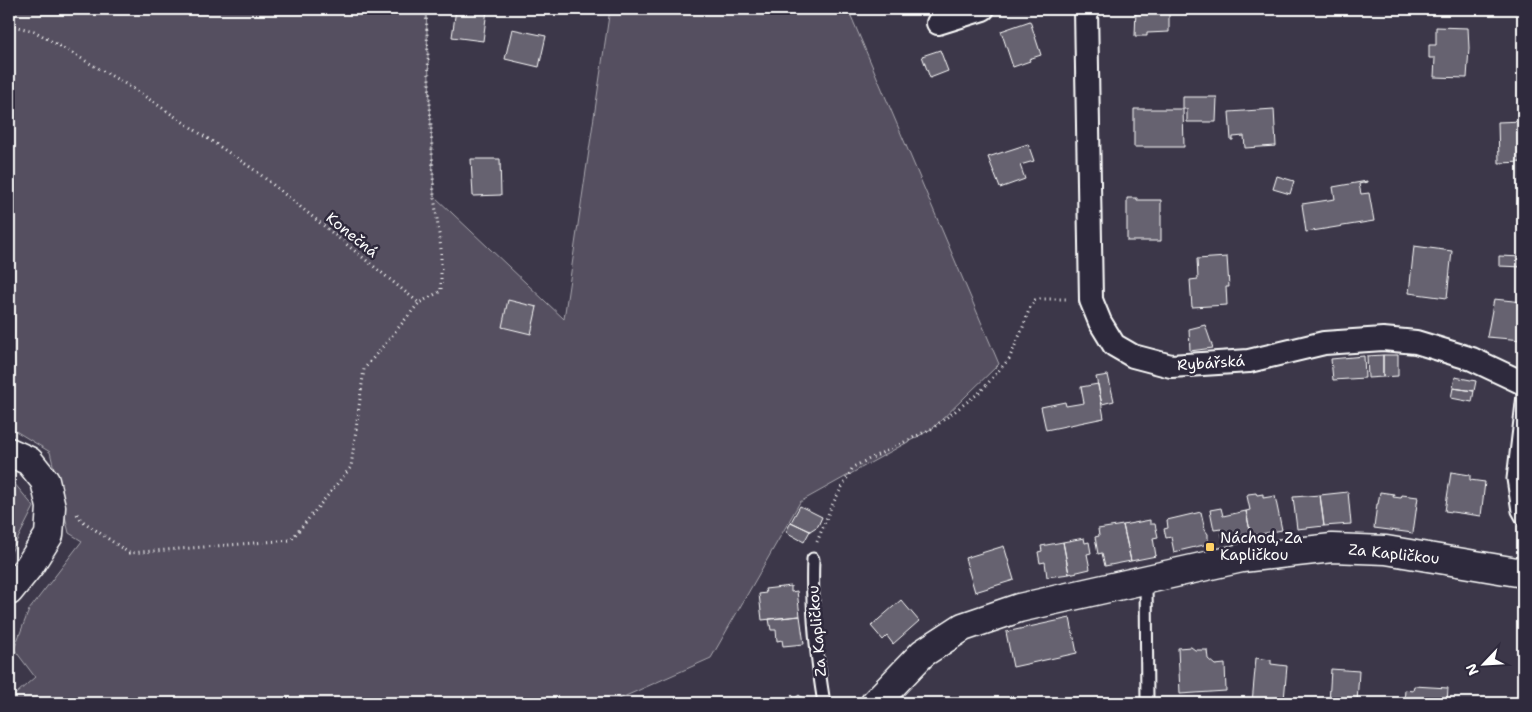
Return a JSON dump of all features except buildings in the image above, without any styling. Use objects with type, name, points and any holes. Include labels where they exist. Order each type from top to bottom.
[{"type":"street","points":[[938,23],[983,9]]},
{"type":"street","name":"Rybářská","points":[[1086,9],[1091,300],[1100,322],[1114,345],[1133,356],[1171,366],[1249,360],[1324,343],[1383,339],[1416,342],[1472,359],[1523,383]]},
{"type":"street","points":[[9,452],[29,461],[45,481],[51,507],[49,535],[30,565],[9,591]]},
{"type":"street","name":"Za Kapličkou","points":[[875,703],[923,653],[963,627],[1019,608],[1242,558],[1332,548],[1386,550],[1523,573]]},
{"type":"lane","points":[[1523,394],[1520,444],[1513,478],[1518,511],[1523,520]]},
{"type":"lane","name":"Za Kapličkou","points":[[813,558],[812,593],[817,657],[824,703]]},
{"type":"lane","points":[[1146,578],[1146,703]]},
{"type":"path","points":[[75,513],[129,553],[291,540],[351,467],[364,369],[419,303],[441,291],[441,249],[434,196],[426,9]]},
{"type":"path","name":"Konečná","points":[[9,25],[34,31],[134,89],[256,170],[419,303]]},
{"type":"path","points":[[813,558],[830,507],[852,467],[933,428],[980,392],[1009,359],[1034,300],[1091,300]]},
{"type":"shaded area","points":[[9,9],[426,9],[434,196],[564,319],[610,9],[848,9],[999,364],[933,428],[800,502],[711,658],[610,703],[11,703],[9,700],[35,677],[14,649],[29,610],[82,541],[69,533],[50,452],[9,427]]},
{"type":"shaded area","points":[[9,477],[34,507],[9,556]]},
{"type":"place","name":"Náchod, Za Kapličkou","points":[[1210,547]]}]
